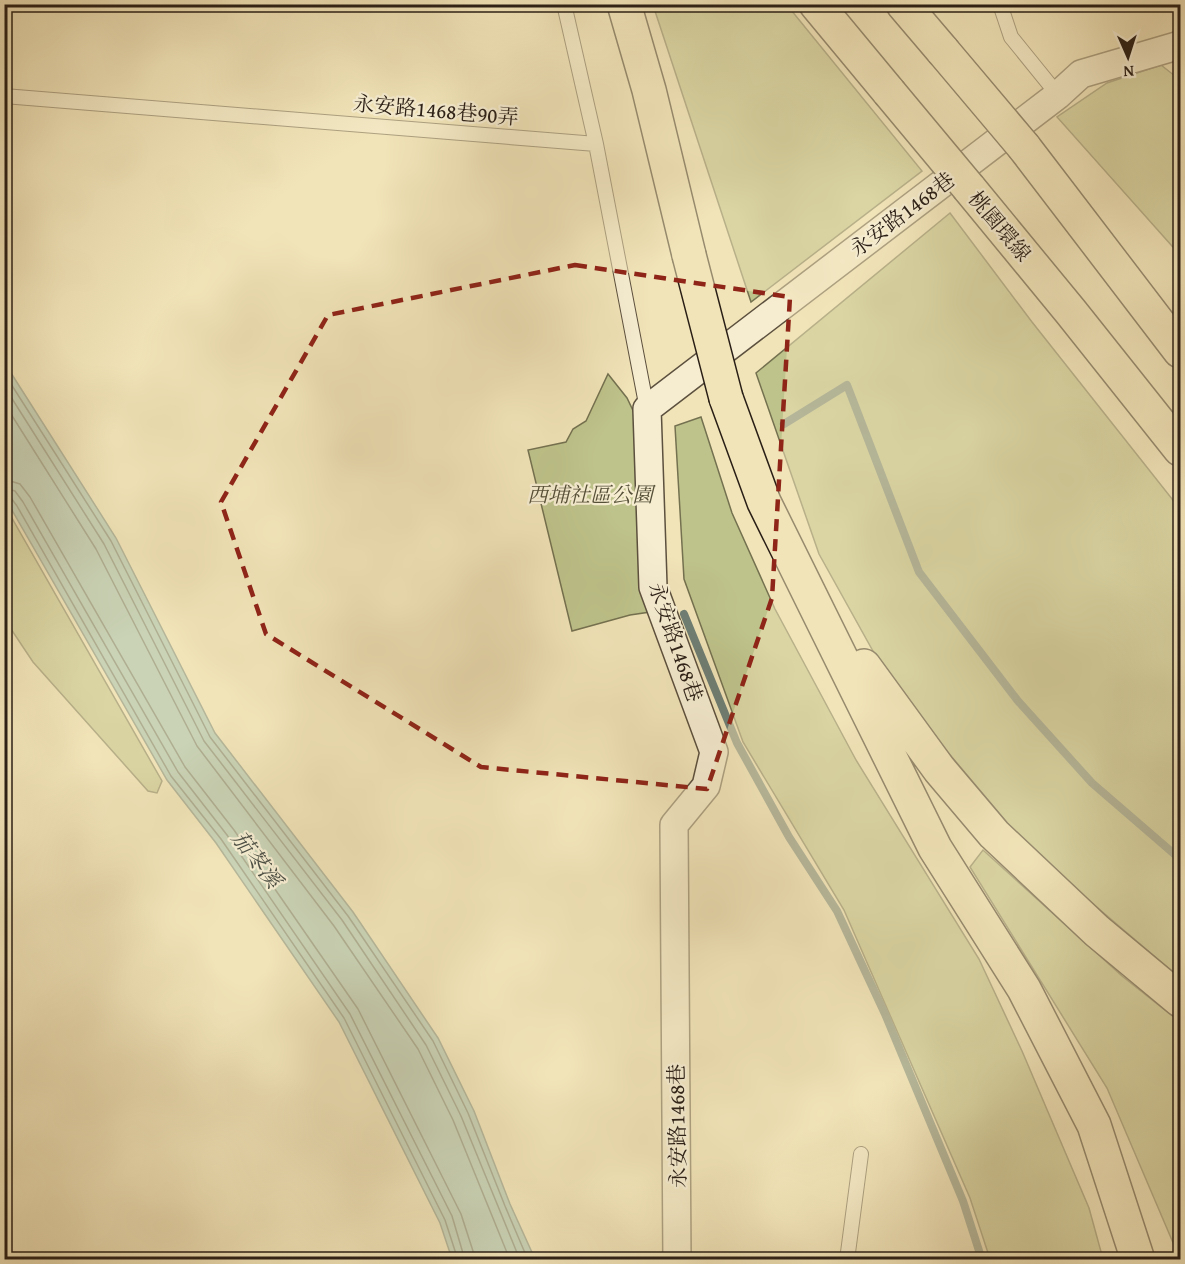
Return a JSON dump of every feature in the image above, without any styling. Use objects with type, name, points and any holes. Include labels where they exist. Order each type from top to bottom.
[{"type":"highway","points":[[624,4],[650,90],[726,398],[764,502],[935,848],[1024,989],[1094,1125],[1138,1260]]},
{"type":"highway","name":"桃園環線","points":[[816,4],[1071,312],[1180,449]]},
{"type":"highway","points":[[903,4],[1024,147],[1180,351]]},
{"type":"highway","points":[[1118,269],[1180,333]]},
{"type":"highway","points":[[807,586],[939,769],[994,834],[1096,932],[1180,1000]]},
{"type":"street","name":"永安路1468巷","points":[[677,1260],[674,825],[706,786],[714,752],[653,587],[647,409],[1058,95],[1081,75],[1180,45]]},
{"type":"lane","points":[[564,4],[596,144],[647,409]]},
{"type":"lane","points":[[1000,4],[1011,37],[1058,95]]},
{"type":"lane","name":"永安路1468巷90弄","points":[[4,96],[596,144]]},
{"type":"lane","points":[[847,1260],[861,1154]]},
{"type":"highlighted area","points":[[575,265],[790,297],[772,598],[707,789],[481,767],[266,634],[221,502],[328,315]]},
{"type":"green space","points":[[653,5],[787,5],[922,171],[751,302]]},
{"type":"green space","points":[[1161,65],[1180,80],[1180,255],[1057,117],[1107,83]]},
{"type":"green space","points":[[950,213],[1032,322],[1180,509],[1180,978],[1031,851],[893,687],[819,554],[756,373]]},
{"type":"green space","name":"西埔社區公園","points":[[608,374],[627,398],[639,423],[650,612],[630,615],[572,631],[528,450],[566,442],[573,429],[586,421]]},
{"type":"green space","points":[[701,417],[732,513],[775,609],[856,760],[979,959],[1022,1051],[1089,1208],[1103,1259],[990,1259],[970,1198],[844,910],[743,742],[684,579],[675,426]]},
{"type":"green space","points":[[5,506],[162,781],[157,793],[148,791],[33,662],[5,620]]},
{"type":"green space","points":[[983,850],[1122,976],[1180,1022],[1180,1259],[1107,1088],[970,867]]},
{"type":"water","name":"茄苳溪","points":[[4,362],[116,538],[215,733],[353,912],[438,1038],[474,1111],[510,1204],[535,1259],[452,1259],[440,1223],[339,1022],[216,843],[167,780],[5,498]]},
{"type":"waterway","points":[[784,424],[847,385],[919,572],[1018,701],[1092,783],[1180,859]]},
{"type":"waterway","points":[[684,614],[737,743],[789,837],[837,911],[885,1014],[963,1201],[982,1260]]}]
